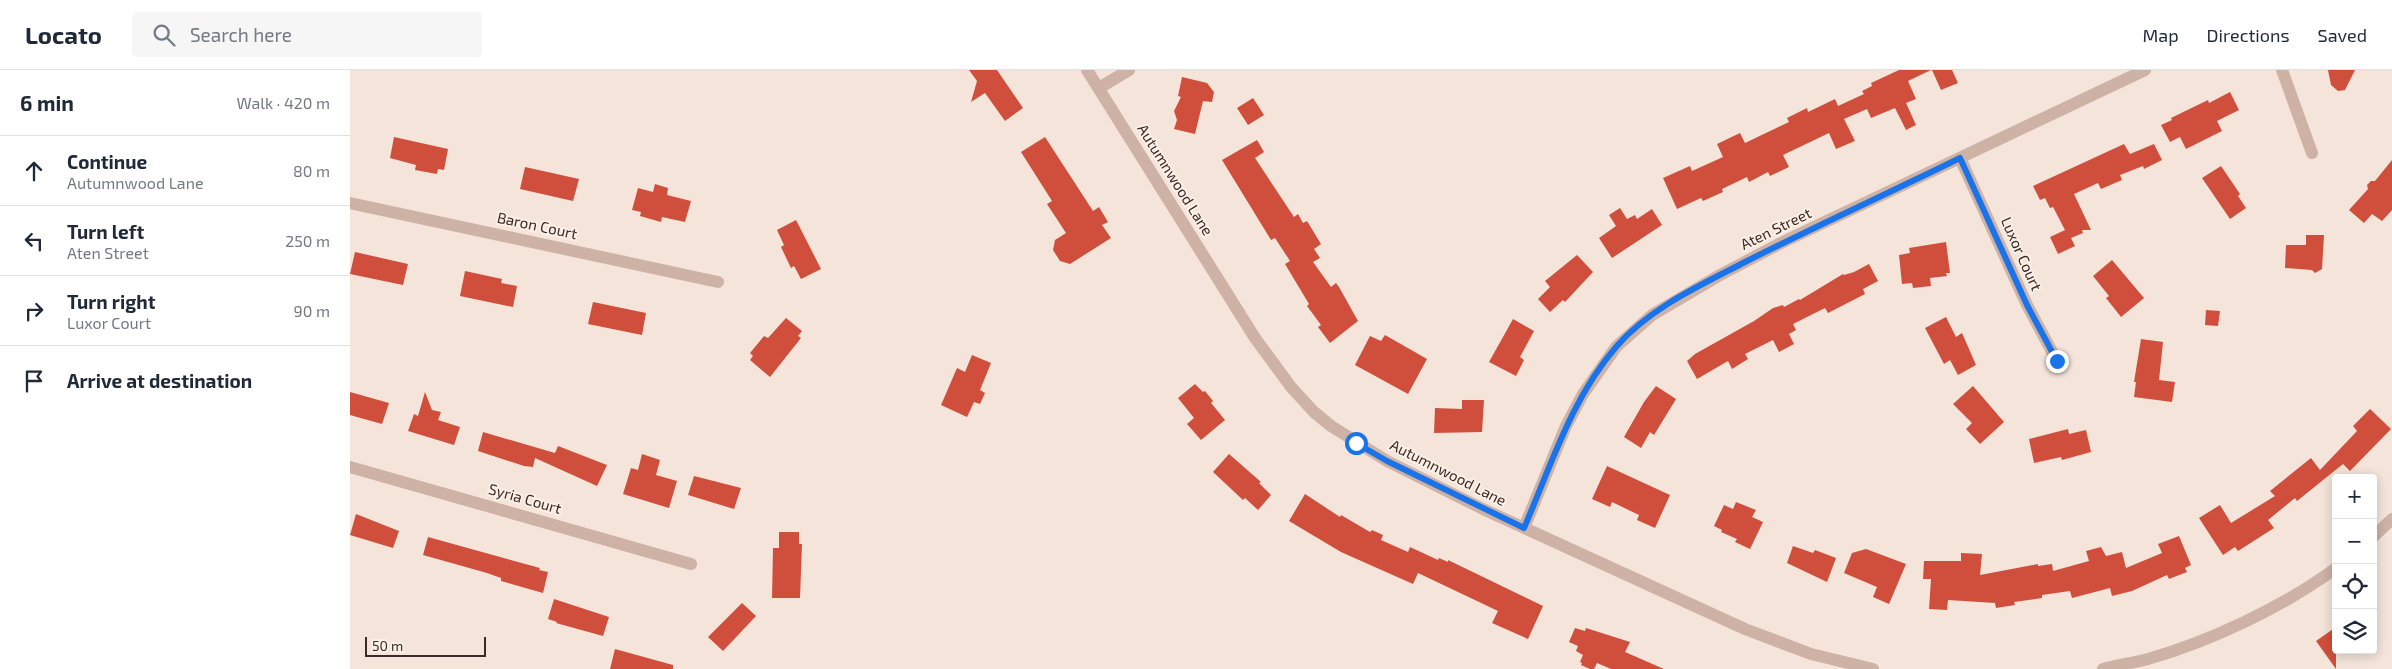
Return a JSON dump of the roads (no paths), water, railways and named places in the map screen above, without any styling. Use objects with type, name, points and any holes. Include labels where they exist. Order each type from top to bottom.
[{"type":"street","name":"Autumnwood Lane","points":[[1087,70],[1256,338],[1291,387],[1314,412],[1356,443],[1387,461],[1524,528],[1745,629],[1811,654],[1873,669]]},
{"type":"street","points":[[1099,88],[1129,70]]},
{"type":"street","name":"Aten Street","points":[[1524,528],[1566,426],[1583,394],[1616,347],[1652,315],[1720,275],[2145,70]]},
{"type":"street","points":[[2282,70],[2312,153]]},
{"type":"street","name":"Luxor Court","points":[[1960,158],[2027,305],[2057,361]]},
{"type":"street","name":"Baron Court","points":[[350,203],[718,282]]},
{"type":"street","name":"Syria Court","points":[[350,467],[691,564]]},
{"type":"street","points":[[2377,534],[2392,519]]},
{"type":"street","points":[[2103,669],[2147,659],[2206,639],[2261,615],[2332,571]]}]
